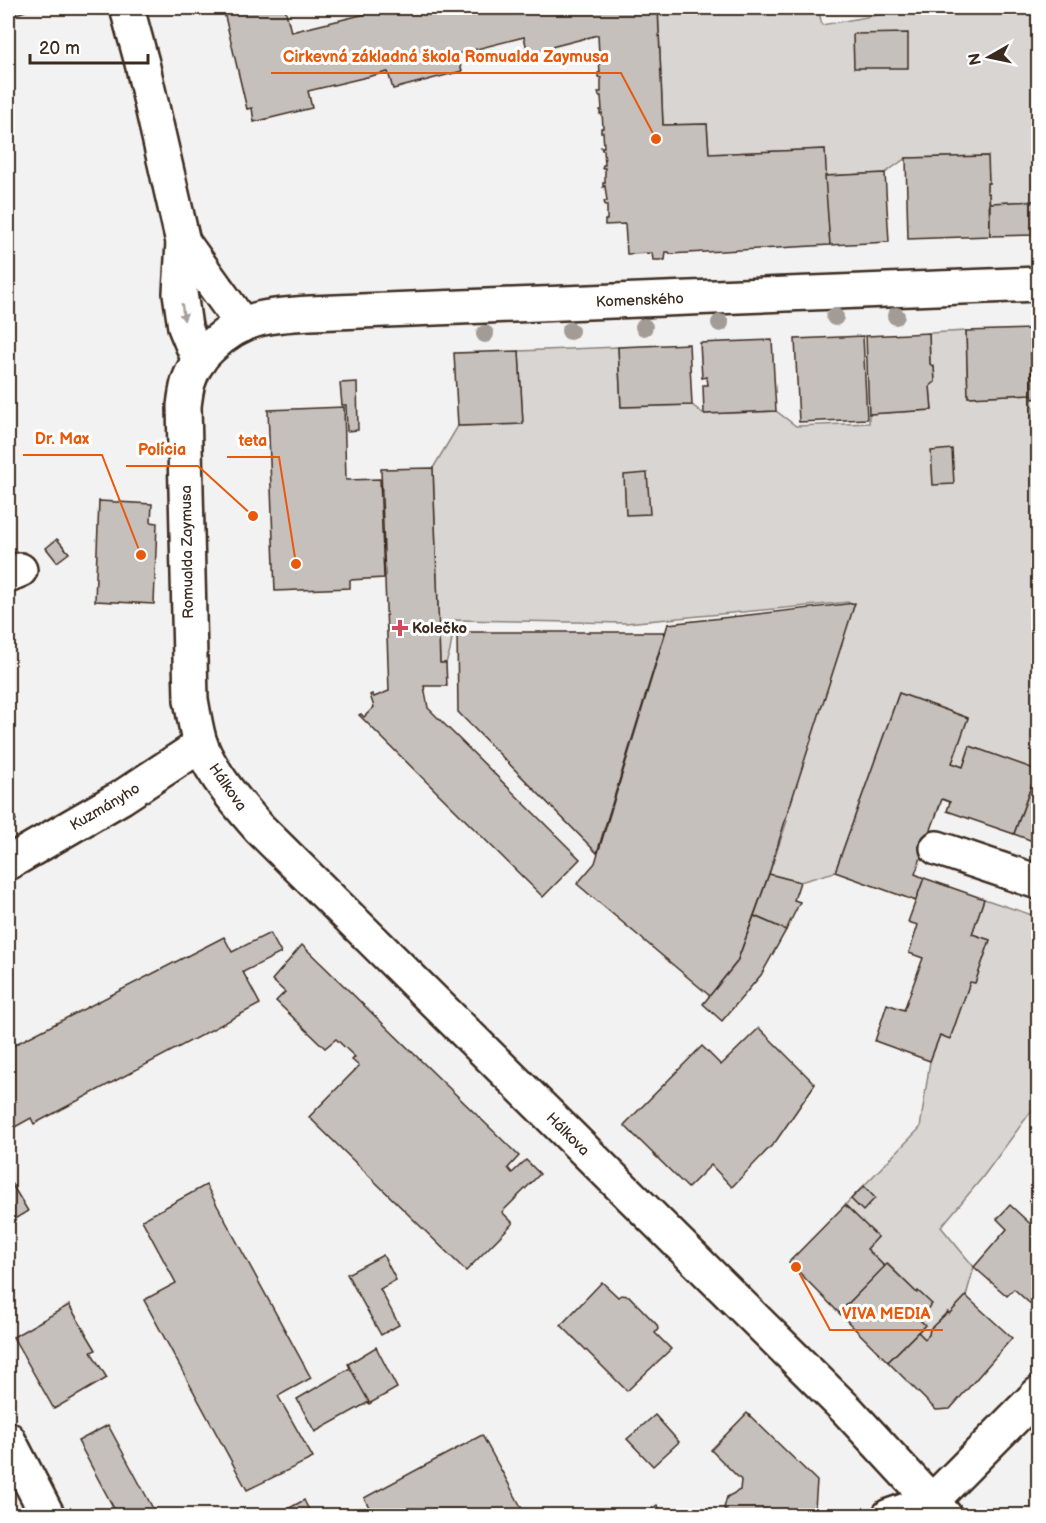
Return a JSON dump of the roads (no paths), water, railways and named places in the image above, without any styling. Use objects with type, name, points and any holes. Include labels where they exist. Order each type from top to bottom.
[{"type":"street","points":[[127,8],[183,242],[180,281],[185,327],[199,361]]},
{"type":"street","points":[[183,242],[242,324]]},
{"type":"street","name":"Komenského","points":[[242,324],[271,316],[311,313],[1038,284]]},
{"type":"street","name":"Romualda Zaymusa","points":[[201,745],[191,700],[184,406],[189,381],[199,361],[222,336],[242,324]]},
{"type":"street","name":"Kuzmányho","points":[[8,863],[122,797],[201,745]]},
{"type":"street","name":"Hálkova","points":[[201,745],[216,774],[260,830],[848,1410],[931,1511]]},
{"type":"street","points":[[937,848],[1038,882]]},
{"type":"street","points":[[889,1515],[931,1511],[1038,1394]]},
{"type":"street","points":[[8,1439],[48,1515]]},
{"type":"place","name":"Cirkevná základná škola Romualda Zaymusa","points":[[656,139]]},
{"type":"place","name":"Polícia","points":[[253,516]]},
{"type":"place","name":"Dr. Max","points":[[141,555]]},
{"type":"place","name":"teta","points":[[296,564]]},
{"type":"place","name":"Kolečko","points":[[400,628]]},
{"type":"place","name":"VIVA MEDIA","points":[[796,1267]]}]
